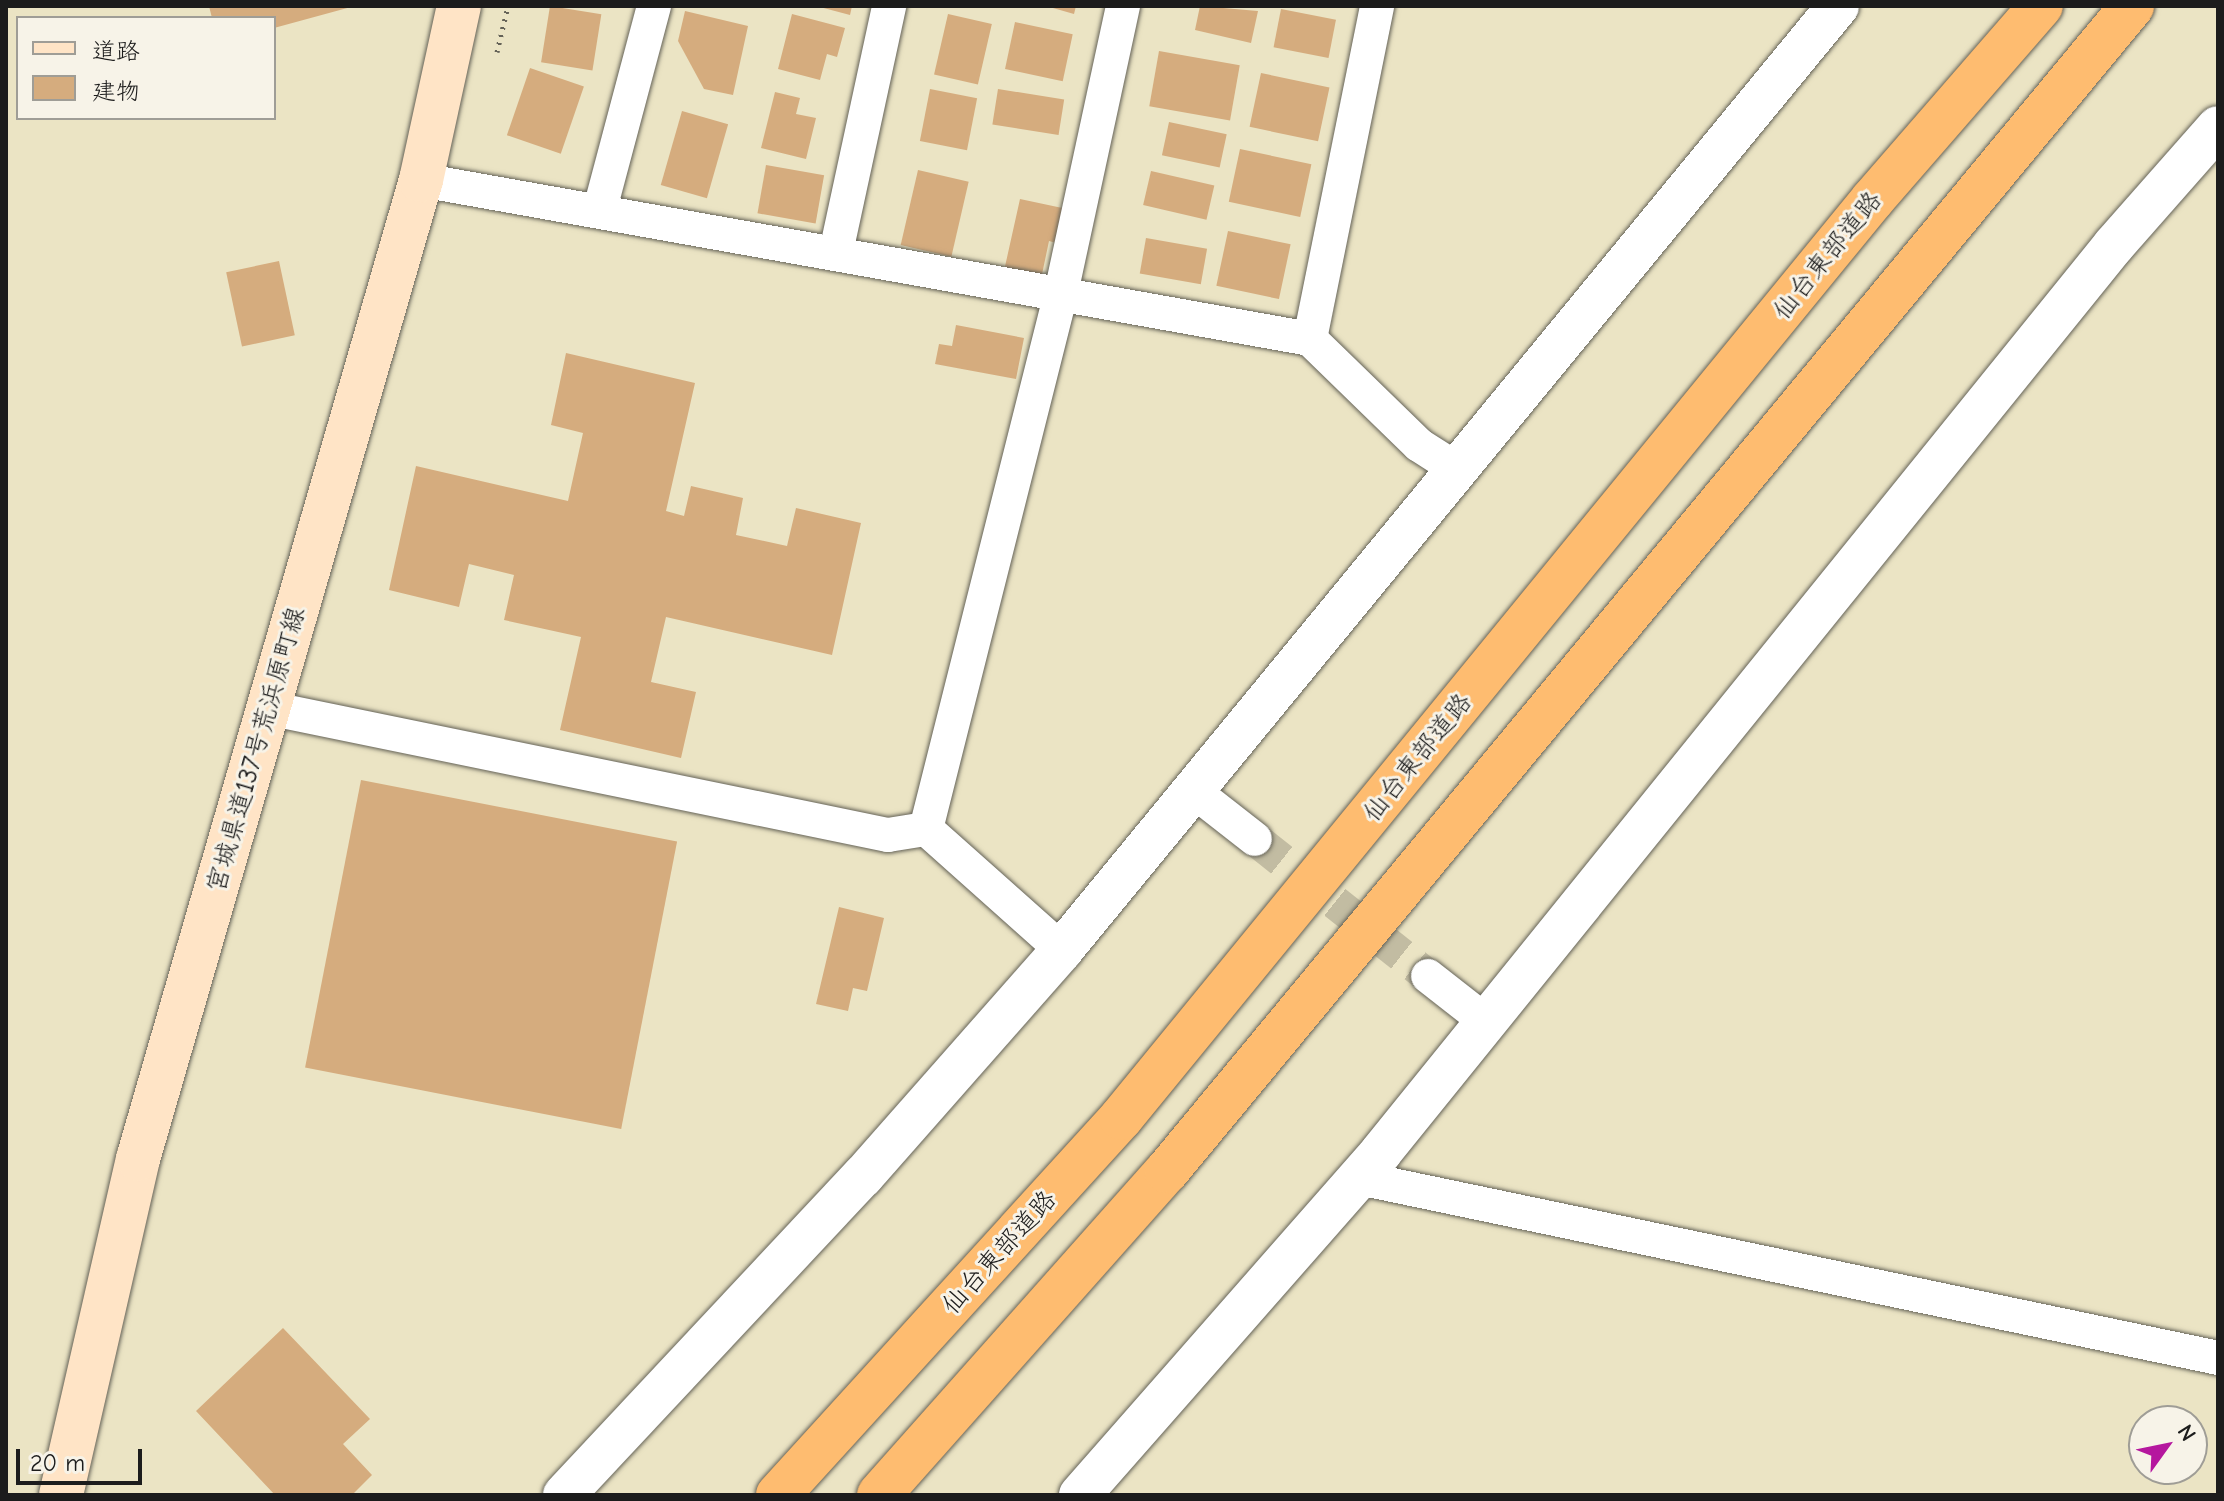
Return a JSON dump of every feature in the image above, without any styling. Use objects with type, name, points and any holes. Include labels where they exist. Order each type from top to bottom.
[{"type":"highway","name":"仙台東部道路","points":[[778,1495],[1121,1118],[1873,199],[2041,6]]},
{"type":"highway","points":[[879,1495],[1167,1171],[2132,6]]},
{"type":"main road","name":"宮城県道137号荒浜原町線","points":[[61,1495],[138,1159],[421,180],[459,6]]},
{"type":"street","points":[[600,209],[654,6]]},
{"type":"street","points":[[836,252],[889,6]]},
{"type":"street","points":[[926,829],[1061,293],[1123,6]]},
{"type":"street","points":[[1310,339],[1377,6]]},
{"type":"street","points":[[564,1495],[642,1418],[1062,950],[1195,792],[1455,468],[1838,6]]},
{"type":"street","points":[[1080,1495],[1359,1178],[1488,1023],[2114,245],[2218,127]]},
{"type":"street","points":[[421,180],[600,209],[1310,339],[1419,445],[1455,468]]},
{"type":"street","points":[[268,708],[888,835],[926,829]]},
{"type":"street","points":[[1195,792],[1255,839]]},
{"type":"street","points":[[926,829],[1062,950]]},
{"type":"street","points":[[1428,976],[1488,1023]]},
{"type":"street","points":[[1359,1178],[2218,1358]]},
{"type":"building","points":[[209,6],[351,6],[276,27],[276,16],[212,16]]},
{"type":"building","points":[[550,6],[601,14],[592,70],[541,62]]},
{"type":"building","points":[[816,6],[852,6],[850,15]]},
{"type":"building","points":[[1046,6],[1076,6],[1074,14]]},
{"type":"building","points":[[1200,6],[1258,11],[1251,43],[1195,30]]},
{"type":"building","points":[[1281,9],[1336,20],[1329,58],[1274,47]]},
{"type":"building","points":[[685,11],[748,26],[733,95],[704,89],[678,41]]},
{"type":"building","points":[[792,14],[845,28],[837,57],[827,54],[820,80],[778,69]]},
{"type":"building","points":[[948,14],[992,24],[978,85],[934,74]]},
{"type":"building","points":[[1015,22],[1073,34],[1063,81],[1005,69]]},
{"type":"building","points":[[1159,51],[1240,65],[1230,120],[1149,106]]},
{"type":"building","points":[[530,68],[584,87],[561,154],[507,135]]},
{"type":"building","points":[[1261,73],[1329,88],[1318,141],[1250,127]]},
{"type":"building","points":[[930,89],[977,98],[967,150],[920,141]]},
{"type":"building","points":[[998,89],[1064,99],[1059,135],[992,125]]},
{"type":"building","points":[[775,92],[800,98],[796,114],[816,118],[806,159],[761,148]]},
{"type":"building","points":[[682,111],[728,124],[707,198],[661,185]]},
{"type":"building","points":[[1169,122],[1227,134],[1220,168],[1162,155]]},
{"type":"building","points":[[1240,149],[1311,164],[1300,217],[1229,202]]},
{"type":"building","points":[[766,165],[824,175],[816,224],[757,213]]},
{"type":"building","points":[[918,170],[969,182],[951,257],[901,245]]},
{"type":"building","points":[[1151,171],[1214,186],[1206,220],[1143,205]]},
{"type":"building","points":[[1020,199],[1067,209],[1060,244],[1049,241],[1041,279],[1004,271]]},
{"type":"building","points":[[1228,231],[1291,244],[1279,299],[1216,286]]},
{"type":"building","points":[[1146,238],[1207,249],[1201,284],[1140,273]]},
{"type":"building","points":[[279,261],[295,335],[242,347],[226,272]]},
{"type":"building","points":[[956,325],[1024,338],[1016,379],[935,364],[939,344],[952,346]]},
{"type":"building","points":[[566,353],[695,383],[666,511],[684,516],[691,486],[743,498],[736,535],[787,546],[796,508],[861,523],[832,655],[666,617],[651,682],[696,692],[681,758],[560,730],[581,637],[504,620],[514,575],[469,564],[459,607],[389,590],[416,466],[568,501],[583,433],[551,425]]},
{"type":"building","points":[[361,780],[677,841],[621,1129],[305,1068]]},
{"type":"building","points":[[839,907],[884,918],[867,991],[853,988],[848,1011],[816,1004]]},
{"type":"building","points":[[283,1328],[370,1419],[343,1444],[372,1475],[352,1495],[275,1495],[196,1411]]},
{"type":"tunnel","points":[[1255,839],[1428,976]]}]
